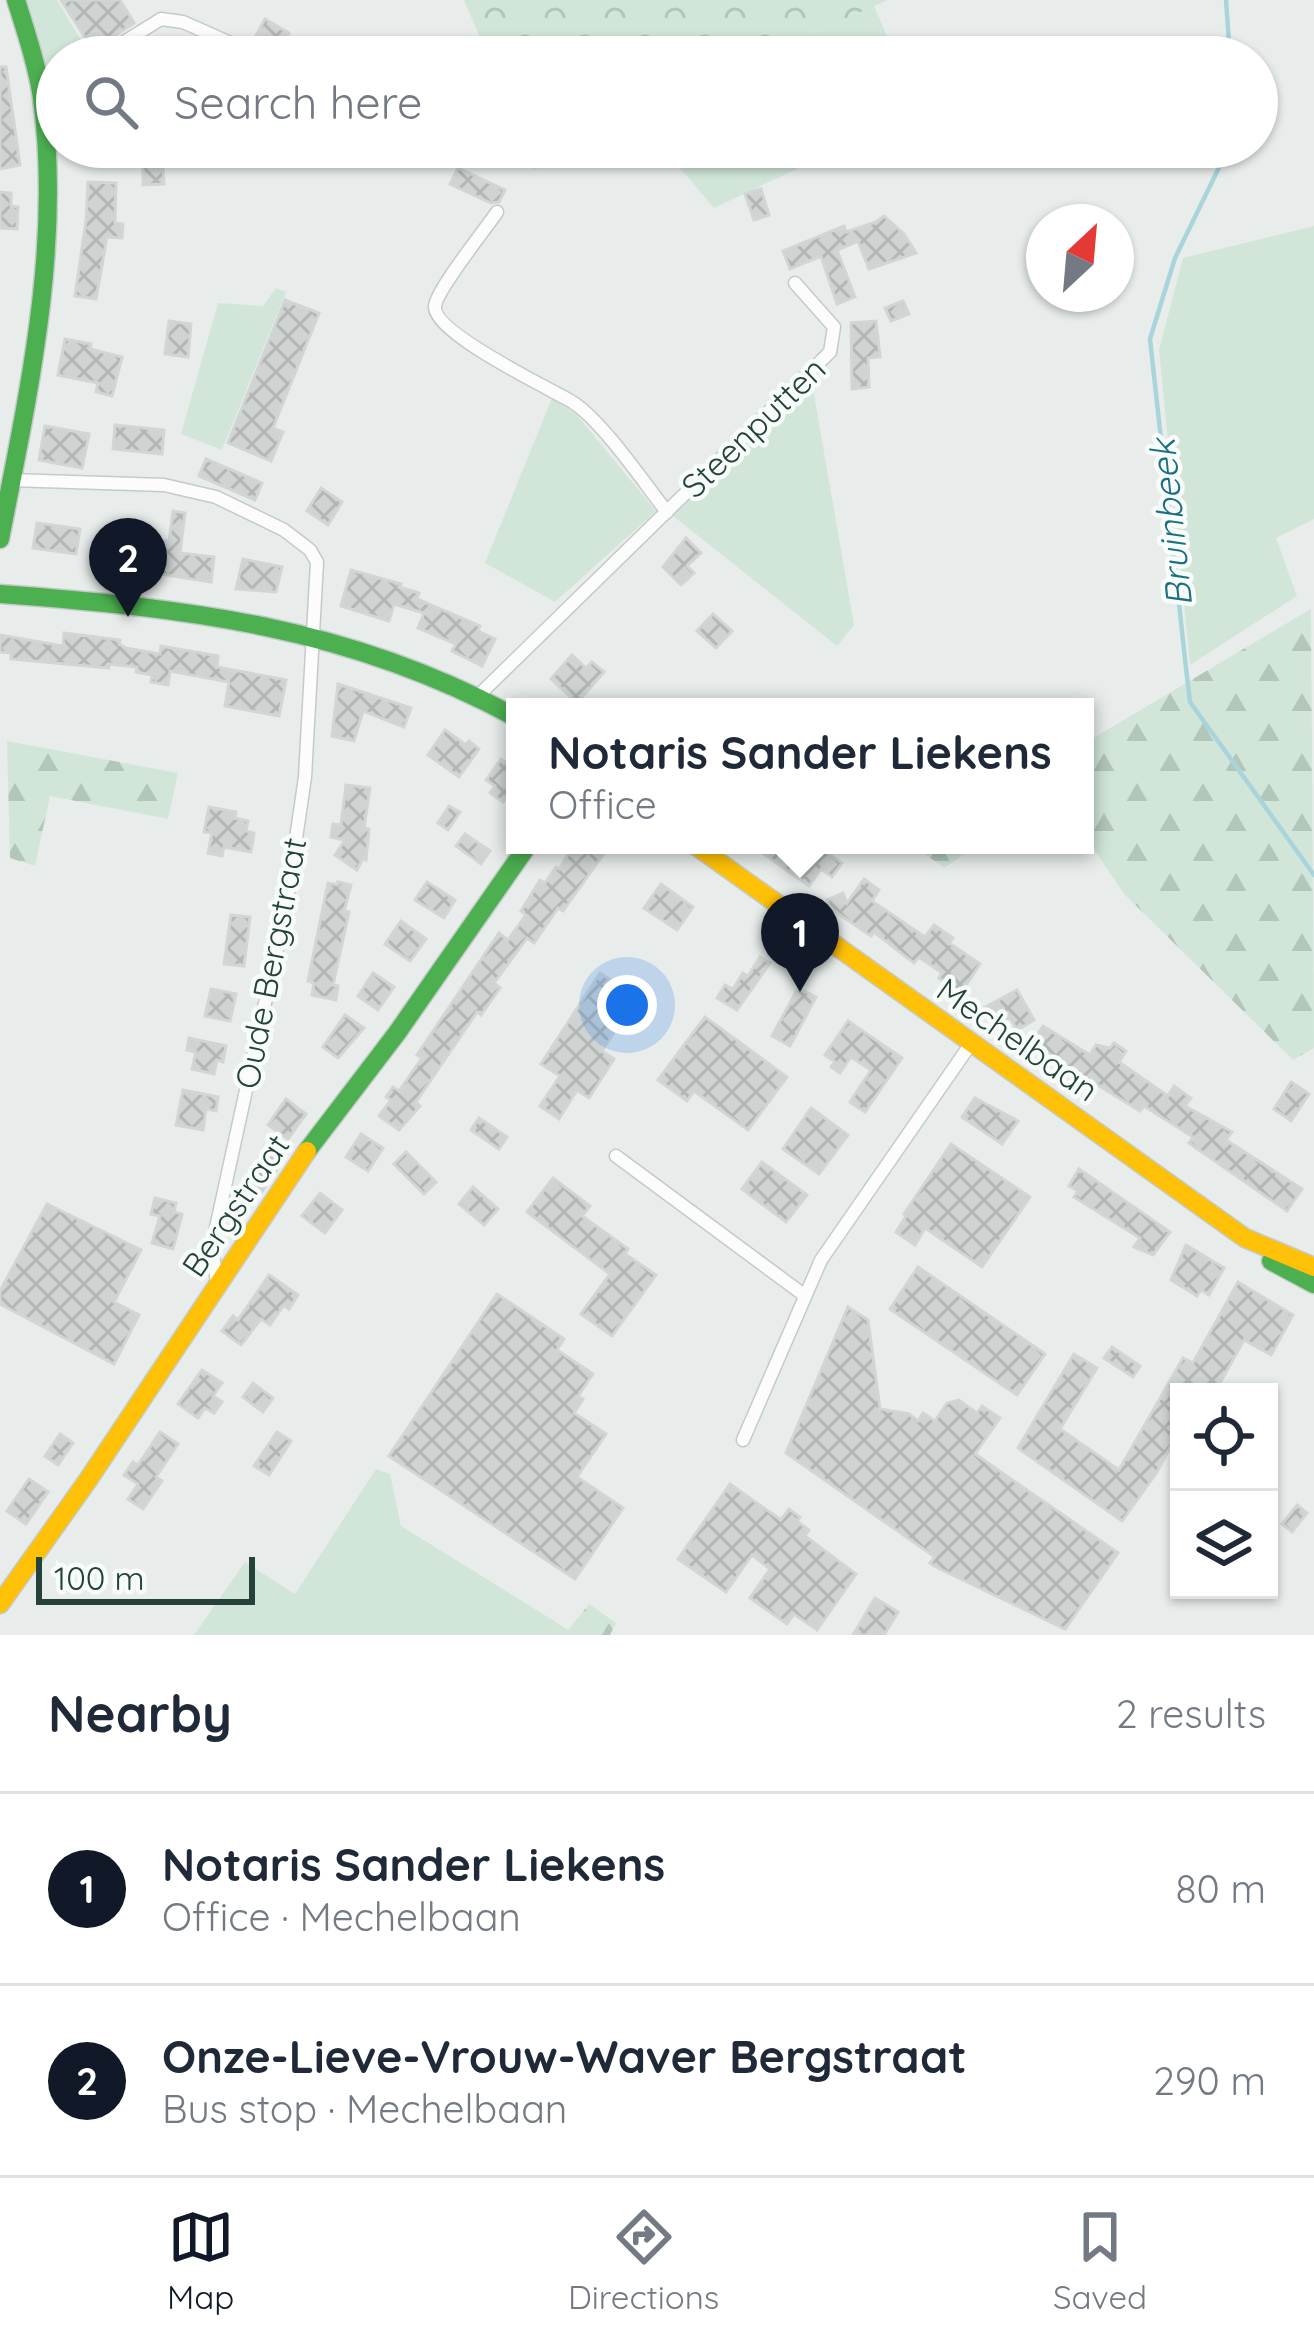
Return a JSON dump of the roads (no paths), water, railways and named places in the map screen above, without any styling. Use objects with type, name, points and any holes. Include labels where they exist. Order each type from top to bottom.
[{"type":"street","points":[[16,0],[36,54]]},
{"type":"street","points":[[135,36],[161,20],[184,22],[215,36]]},
{"type":"street","points":[[0,539],[45,266],[50,168]]},
{"type":"street","name":"Steenputten","points":[[497,212],[442,290],[435,306],[437,316],[452,331],[574,402],[667,512]]},
{"type":"street","name":"Steenputten","points":[[478,695],[830,352],[835,327],[795,283]]},
{"type":"street","points":[[11,480],[164,485],[216,497],[284,530],[310,550],[317,562],[314,638]]},
{"type":"street","points":[[0,595],[147,608],[314,638],[401,662],[506,712]]},
{"type":"street","name":"Oude Bergstraat","points":[[217,1284],[212,1246],[289,885],[305,777],[314,638]]},
{"type":"street","name":"Bergstraat","points":[[0,1604],[287,1178],[397,1033],[522,854]]},
{"type":"street","name":"Mechelbaan","points":[[708,854],[1245,1238],[1314,1267]]},
{"type":"street","points":[[743,1440],[820,1260],[972,1042]]},
{"type":"street","points":[[616,1156],[804,1295]]},
{"type":"street","points":[[1245,1238],[1264,1256],[1314,1284]]},
{"type":"waterway","name":"Bruinbeek","points":[[1226,0],[1229,36]]},
{"type":"waterway","name":"Bruinbeek","points":[[1219,168],[1175,258],[1150,339],[1190,702],[1314,875]]},
{"type":"place","name":"Onze-Lieve-Vrouw-Waver Bergstraat","points":[[128,617]]},
{"type":"place","name":"Notaris Sander Liekens","points":[[800,992]]}]
